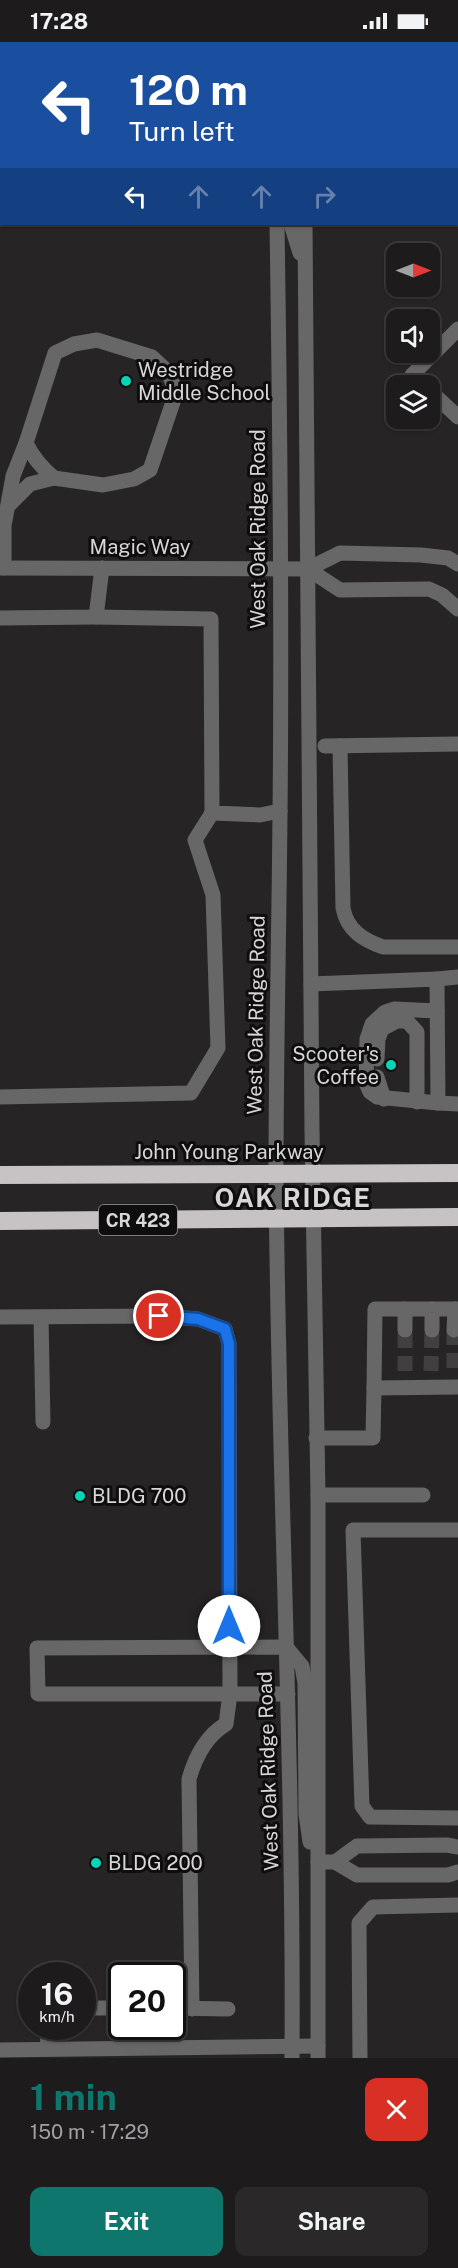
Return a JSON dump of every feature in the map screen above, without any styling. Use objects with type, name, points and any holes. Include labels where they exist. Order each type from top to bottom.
[{"type":"highway","name":"John Young Parkway","points":[[0,1175],[458,1173]]},
{"type":"highway","name":"CR 423","points":[[0,1221],[458,1217]]},
{"type":"street","name":"West Oak Ridge Road","points":[[277,225],[280,811],[276,1006],[276,1174],[292,1840],[292,2052]]},
{"type":"street","points":[[291,225],[306,270]]},
{"type":"street","points":[[0,2050],[318,2052],[318,1495],[313,1219],[305,225]]},
{"type":"street","points":[[412,375],[458,329]]},
{"type":"street","points":[[2,568],[4,526],[13,476],[55,353],[74,344],[97,340],[152,357],[168,372],[173,384],[174,399],[150,470],[134,479],[103,485],[54,478],[30,484],[8,506]]},
{"type":"street","points":[[440,400],[458,417]]},
{"type":"street","points":[[26,443],[31,454],[54,478]]},
{"type":"street","points":[[308,568],[340,553],[421,555],[448,558],[458,564]]},
{"type":"street","name":"Magic Way","points":[[2,568],[308,568]]},
{"type":"street","points":[[96,617],[102,568]]},
{"type":"street","points":[[308,568],[340,590],[429,589],[456,600]]},
{"type":"street","points":[[0,618],[211,619],[212,813],[195,840],[213,895],[218,1048],[191,1093],[0,1096]]},
{"type":"street","points":[[458,744],[332,746],[345,921],[351,928],[383,947],[458,946]]},
{"type":"street","points":[[212,813],[260,815],[280,811]]},
{"type":"street","points":[[311,984],[458,978]]},
{"type":"street","points":[[437,979],[438,1103]]},
{"type":"street","points":[[417,1102],[417,1032],[407,1015],[394,1009],[385,1012],[372,1024],[367,1039],[366,1083],[370,1092],[384,1099],[417,1102],[458,1104]]},
{"type":"street","points":[[377,1059],[378,1040],[382,1029],[388,1024],[407,1015],[437,1011]]},
{"type":"street","points":[[377,1077],[384,1099]]},
{"type":"street","points":[[316,1438],[373,1438],[375,1309],[456,1309],[454,1330]]},
{"type":"street","points":[[405,1309],[405,1330]]},
{"type":"street","points":[[432,1309],[432,1330]]},
{"type":"street","points":[[0,1317],[159,1316],[198,1319],[225,1329],[229,1344],[230,1694],[226,1724],[196,1757],[189,1779],[192,2008]]},
{"type":"street","points":[[41,1317],[42,1422]]},
{"type":"street","points":[[405,1371],[405,1387]]},
{"type":"street","points":[[432,1371],[432,1387]]},
{"type":"street","points":[[374,1388],[456,1387],[454,1371]]},
{"type":"street","points":[[318,1495],[423,1495]]},
{"type":"street","points":[[458,1530],[354,1530],[362,1806],[370,1817],[458,1818]]},
{"type":"street","points":[[288,1694],[38,1694],[37,1648],[286,1647],[302,1666],[305,1683],[306,1814],[309,1840],[318,1862]]},
{"type":"street","points":[[335,1862],[357,1846],[447,1845],[458,1847]]},
{"type":"street","points":[[318,1862],[335,1862],[357,1875],[448,1875],[458,1872]]},
{"type":"street","points":[[360,2058],[359,1923],[373,1907],[458,1905]]},
{"type":"street","points":[[186,2008],[228,2009]]},
{"type":"street","points":[[48,2040],[48,2049]]},
{"type":"tunnel","points":[[405,1330],[405,1371]]},
{"type":"tunnel","points":[[431,1371],[432,1330]]},
{"type":"tunnel","points":[[454,1330],[454,1371]]},
{"type":"place","name":"Westridge Middle School","points":[[126,381]]},
{"type":"place","name":"Scooter's Coffee","points":[[391,1065]]},
{"type":"place","name":"BLDG 700","points":[[80,1496]]},
{"type":"place","name":"BLDG 200","points":[[96,1863]]},
{"type":"district","name":"OAK RIDGE","points":[[293,1197]]},
{"type":"route","points":[[159,1316],[198,1319],[225,1329],[229,1344],[229,1626]]}]
